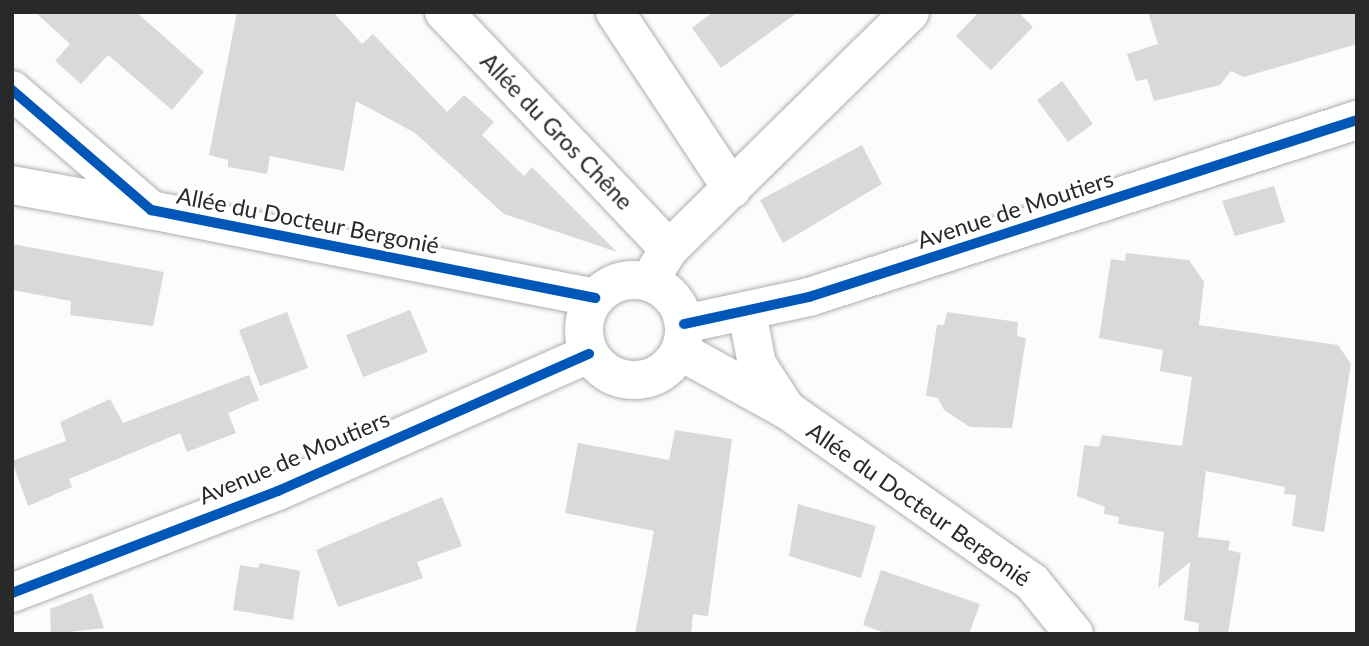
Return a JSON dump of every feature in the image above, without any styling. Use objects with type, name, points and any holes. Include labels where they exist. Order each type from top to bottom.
[{"type":"street","name":"Allée du Gros Chêne","points":[[444,12],[669,249]]},
{"type":"street","points":[[615,12],[732,189]]},
{"type":"street","points":[[649,281],[669,249],[910,12]]},
{"type":"street","name":"Allée du Docteur Bergonié","points":[[12,90],[151,210],[595,298]]},
{"type":"street","name":"Avenue de Moutiers","points":[[682,337],[747,312],[1357,120]]},
{"type":"street","points":[[12,185],[151,210]]},
{"type":"street","points":[[620,281],[649,281],[671,296],[682,337],[670,365],[640,379],[608,373],[589,354],[584,321],[595,298],[620,281]]},
{"type":"street","name":"Allée du Docteur Bergonié","points":[[747,312],[757,364],[787,410]]},
{"type":"street","name":"Allée du Docteur Bergonié","points":[[682,337],[1032,582],[1074,634]]},
{"type":"street","name":"Avenue de Moutiers","points":[[12,593],[278,491],[589,354]]},
{"type":"building","points":[[35,12],[136,12],[204,72],[172,110],[108,55],[81,84],[55,61],[70,44]]},
{"type":"building","points":[[237,12],[333,12],[362,44],[373,34],[447,112],[464,95],[494,122],[482,135],[524,176],[532,167],[617,252],[504,214],[415,133],[356,101],[344,171],[270,156],[267,174],[228,167],[228,160],[209,155]]},
{"type":"building","points":[[713,12],[798,12],[721,68],[692,28]]},
{"type":"building","points":[[979,12],[1018,12],[1033,27],[991,70],[956,36]]},
{"type":"building","points":[[1148,12],[1357,12],[1357,44],[1244,77],[1231,71],[1220,85],[1154,101],[1147,79],[1136,81],[1127,54],[1158,44]]},
{"type":"building","points":[[1062,81],[1093,124],[1068,142],[1037,100]]},
{"type":"building","points":[[862,145],[882,184],[783,243],[760,200]]},
{"type":"building","points":[[1274,186],[1285,222],[1235,236],[1222,201]]},
{"type":"building","points":[[12,244],[164,272],[153,326],[70,315],[71,301],[12,290]]},
{"type":"building","points":[[1126,253],[1189,260],[1204,282],[1199,325],[1338,345],[1351,364],[1324,532],[1292,526],[1296,495],[1284,494],[1285,487],[1206,471],[1198,537],[1230,541],[1228,550],[1241,553],[1228,634],[1198,634],[1199,623],[1184,620],[1190,562],[1158,588],[1164,532],[1118,524],[1119,517],[1104,514],[1105,507],[1077,496],[1084,445],[1099,447],[1102,435],[1182,446],[1192,377],[1160,371],[1163,350],[1099,338],[1111,259],[1125,261]]},
{"type":"building","points":[[410,310],[428,352],[363,377],[346,335]]},
{"type":"building","points":[[287,312],[308,368],[260,386],[239,330]]},
{"type":"building","points":[[947,312],[1018,322],[1017,336],[1026,338],[1012,428],[970,427],[944,410],[938,398],[926,396],[937,325],[944,325]]},
{"type":"building","points":[[249,375],[259,400],[228,413],[236,433],[187,452],[180,433],[69,479],[72,487],[28,506],[12,461],[66,441],[60,422],[110,399],[123,423]]},
{"type":"building","points":[[675,430],[732,439],[708,616],[693,614],[691,634],[635,634],[654,531],[565,513],[578,443],[669,460]]},
{"type":"building","points":[[442,497],[462,546],[417,562],[423,578],[338,607],[316,550]]},
{"type":"building","points":[[798,504],[876,526],[861,578],[789,556]]},
{"type":"building","points":[[260,563],[300,571],[293,620],[233,610],[240,565],[258,568]]},
{"type":"building","points":[[881,570],[980,604],[969,634],[888,634],[863,625]]},
{"type":"building","points":[[92,593],[104,628],[51,634],[50,609]]},
{"type":"cycle path","points":[[12,90],[151,210],[595,298]]},
{"type":"cycle path","points":[[684,324],[809,297],[1357,120]]},
{"type":"cycle path","points":[[12,593],[278,491],[589,354]]}]
